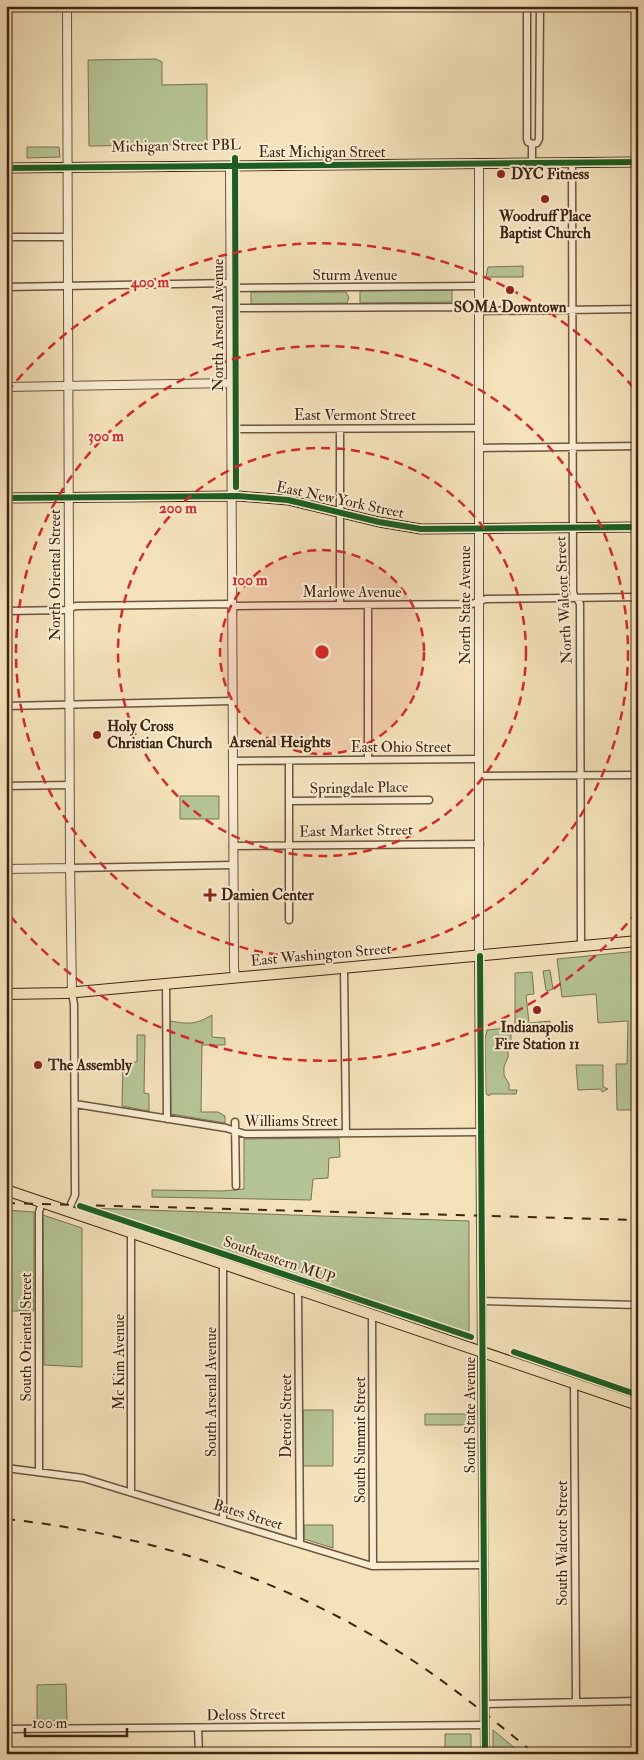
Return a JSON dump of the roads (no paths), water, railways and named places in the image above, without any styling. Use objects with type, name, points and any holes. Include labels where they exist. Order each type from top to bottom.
[{"type":"main road","name":"East Michigan Street","points":[[6,168],[638,162]]},
{"type":"main road","name":"East New York Street","points":[[6,498],[232,495],[279,498],[411,528],[432,530],[638,527]]},
{"type":"main road","name":"East Washington Street","points":[[6,994],[72,993],[638,941]]},
{"type":"main road","points":[[6,1190],[638,1405]]},
{"type":"street","name":"North Oriental Street","points":[[66,6],[72,993]]},
{"type":"street","points":[[527,6],[527,139],[532,144]]},
{"type":"street","points":[[532,144],[537,143],[540,139],[540,6]]},
{"type":"street","points":[[532,144],[532,163]]},
{"type":"street","name":"North Walcott Street","points":[[572,162],[573,593],[580,604],[581,946]]},
{"type":"street","name":"North State Avenue","points":[[479,163],[480,956]]},
{"type":"street","name":"North Arsenal Avenue","points":[[230,166],[235,978]]},
{"type":"street","points":[[6,237],[67,237]]},
{"type":"street","name":"Sturm Avenue","points":[[6,287],[479,286]]},
{"type":"street","points":[[231,308],[638,309]]},
{"type":"street","points":[[6,386],[231,383]]},
{"type":"street","name":"East Vermont Street","points":[[231,429],[479,428]]},
{"type":"street","points":[[340,429],[340,605]]},
{"type":"street","points":[[479,448],[638,446]]},
{"type":"street","name":"Marlowe Avenue","points":[[6,611],[69,609],[76,606],[472,604],[486,599],[638,597]]},
{"type":"street","points":[[368,605],[368,760]]},
{"type":"street","points":[[6,706],[232,701]]},
{"type":"street","name":"East Ohio Street","points":[[233,761],[480,759]]},
{"type":"street","points":[[289,761],[289,920]]},
{"type":"street","points":[[480,776],[638,775]]},
{"type":"street","points":[[6,786],[70,785]]},
{"type":"street","name":"Springdale Place","points":[[289,801],[429,800]]},
{"type":"street","name":"East Market Street","points":[[233,846],[480,844]]},
{"type":"street","points":[[6,870],[233,865]]},
{"type":"street","name":"South State Avenue","points":[[480,956],[485,1754]]},
{"type":"street","points":[[344,968],[346,1133]]},
{"type":"street","points":[[166,984],[167,1119]]},
{"type":"street","points":[[68,1211],[75,1195],[74,1004],[72,993]]},
{"type":"street","name":"Williams Street","points":[[75,1104],[226,1128],[245,1134],[481,1132]]},
{"type":"street","points":[[236,1122],[236,1186]]},
{"type":"street","name":"South Oriental Street","points":[[39,1472],[39,1212],[42,1202]]},
{"type":"street","name":"Mc Kim Avenue","points":[[131,1232],[131,1492]]},
{"type":"street","name":"South Arsenal Avenue","points":[[223,1264],[223,1520]]},
{"type":"street","name":"Detroit Street","points":[[298,1289],[300,1543]]},
{"type":"street","points":[[482,1301],[638,1305]]},
{"type":"street","name":"South Summit Street","points":[[372,1315],[373,1566]]},
{"type":"street","name":"South Walcott Street","points":[[574,1383],[576,1702]]},
{"type":"street","name":"Bates Street","points":[[6,1468],[77,1476],[373,1566],[484,1565]]},
{"type":"street","points":[[485,1704],[638,1701]]},
{"type":"street","name":"Deloss Street","points":[[6,1729],[485,1725]]},
{"type":"street","points":[[198,1728],[199,1754]]},
{"type":"railway","points":[[6,1203],[638,1220]]},
{"type":"railway","points":[[6,1519],[114,1536],[167,1549],[270,1585],[368,1633],[415,1662],[461,1695],[535,1754]]},
{"type":"place","name":"DYC Fitness","points":[[501,174]]},
{"type":"place","name":"Woodruff Place Baptist Church","points":[[545,199]]},
{"type":"place","name":"SOMA Downtown","points":[[510,290]]},
{"type":"place","name":"Holy Cross Christian Church","points":[[97,735]]},
{"type":"place","name":"Damien Center","points":[[210,895]]},
{"type":"place","name":"Indianapolis Fire Station 11","points":[[537,1010]]},
{"type":"place","name":"The Assembly","points":[[38,1065]]},
{"type":"district","name":"Arsenal Heights","points":[[280,742]]}]
